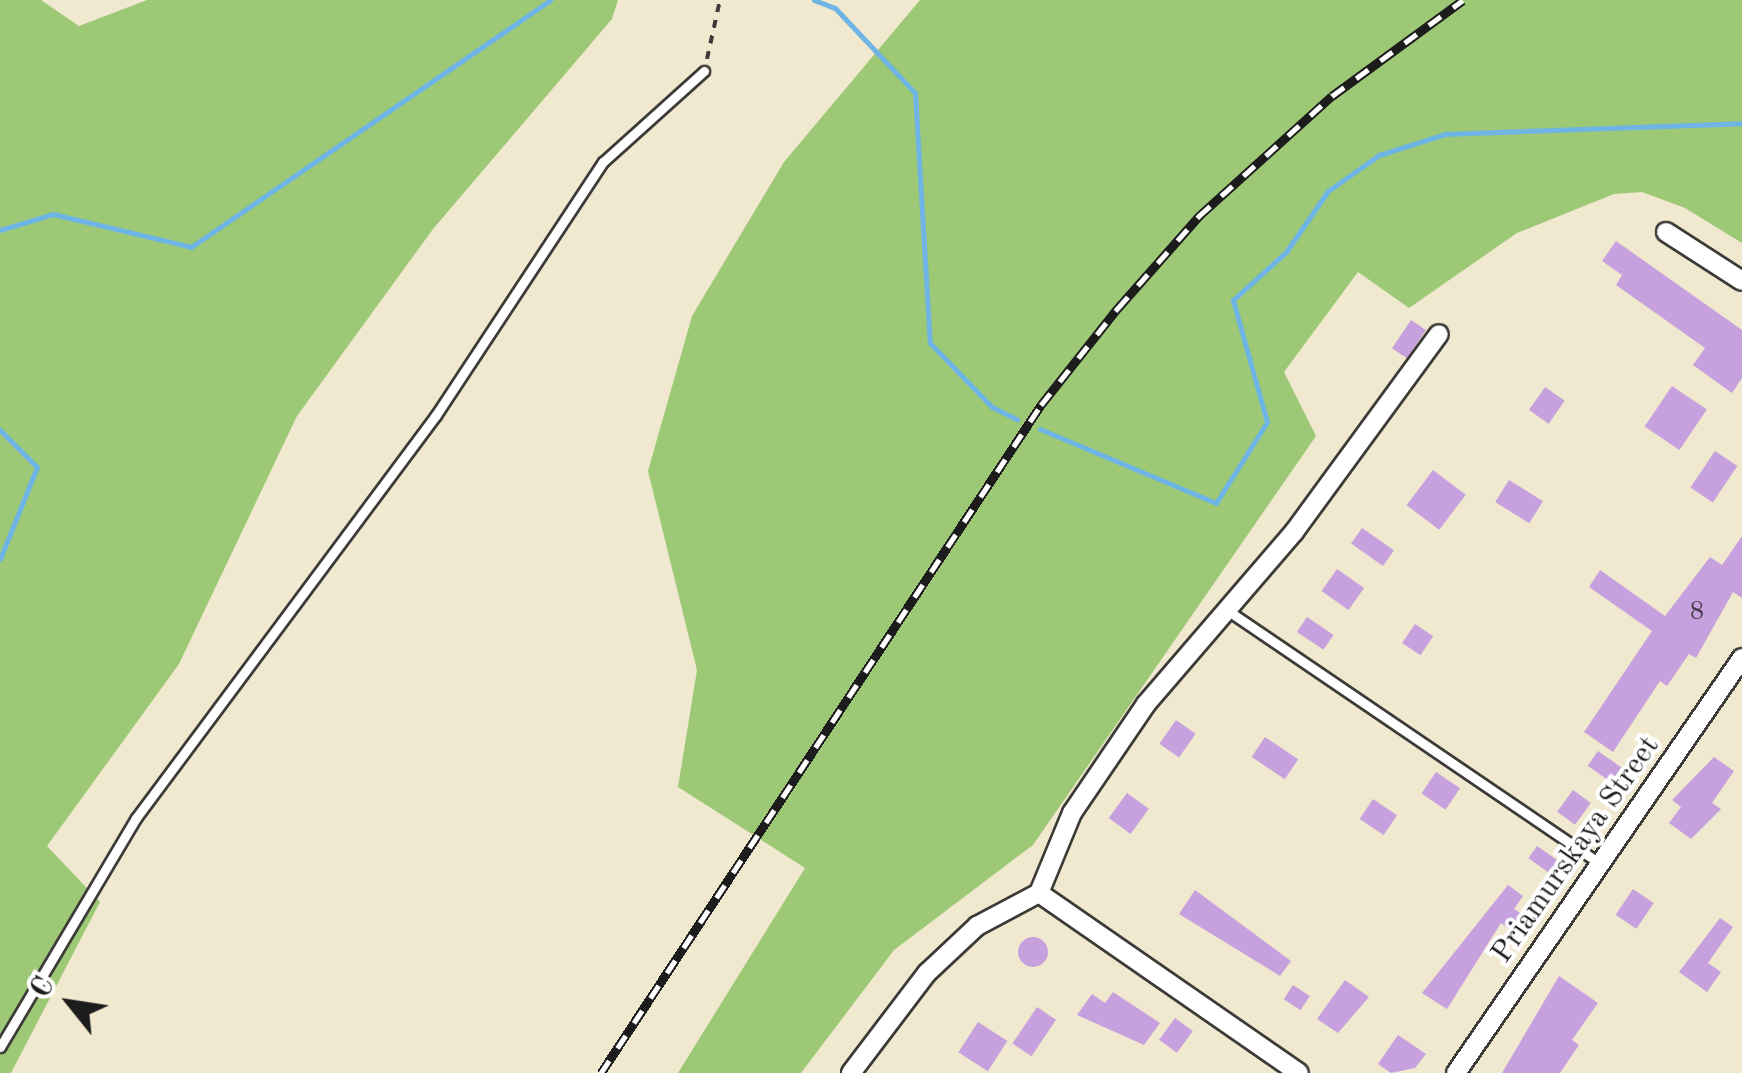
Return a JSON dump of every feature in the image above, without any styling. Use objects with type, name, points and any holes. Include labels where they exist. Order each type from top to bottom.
[{"type":"street","points":[[1666,232],[1742,281]]},
{"type":"street","points":[[851,1073],[927,972],[977,926],[1039,893],[1072,813],[1225,609],[1294,532],[1439,334]]},
{"type":"street","name":"Priamurskaya Street","points":[[1456,1073],[1742,658]]},
{"type":"street","points":[[1039,893],[1299,1073]]},
{"type":"lane","points":[[0,1047],[136,818],[436,415],[602,162],[704,71]]},
{"type":"lane","points":[[1225,609],[1599,864]]},
{"type":"path","points":[[704,71],[720,0]]},
{"type":"green space","points":[[0,0],[41,0],[79,26],[147,0],[618,0],[612,19],[433,229],[297,416],[179,664],[47,846],[100,902],[11,1073],[0,1073]]},
{"type":"green space","points":[[920,0],[1742,0],[1742,243],[1685,208],[1642,192],[1614,194],[1517,233],[1409,308],[1358,272],[1284,372],[1316,436],[1033,845],[894,950],[801,1073],[678,1073],[805,868],[678,787],[697,670],[648,471],[692,316],[784,162]]},
{"type":"building","points":[[1616,241],[1742,330],[1742,378],[1732,393],[1693,365],[1705,348],[1616,285],[1622,275],[1602,261]]},
{"type":"building","points":[[1411,320],[1426,330],[1407,358],[1392,348]]},
{"type":"building","points":[[1672,386],[1707,409],[1679,450],[1645,427]]},
{"type":"building","points":[[1545,387],[1565,401],[1549,424],[1529,410]]},
{"type":"building","points":[[1715,451],[1737,466],[1713,503],[1690,487]]},
{"type":"building","points":[[1433,470],[1466,495],[1439,530],[1407,505]]},
{"type":"building","points":[[1509,480],[1543,501],[1529,523],[1495,502]]},
{"type":"building","points":[[1362,528],[1394,550],[1383,566],[1351,544]]},
{"type":"building","points":[[1742,536],[1742,598],[1733,592],[1696,658],[1689,654],[1667,686],[1660,681],[1613,752],[1584,732],[1652,631],[1589,587],[1600,570],[1665,616],[1710,557],[1722,565]]},
{"type":"building","points":[[1337,569],[1364,588],[1349,610],[1322,591]]},
{"type":"building","points":[[1307,617],[1334,635],[1323,650],[1297,632]]},
{"type":"building","points":[[1415,624],[1433,636],[1420,655],[1402,643]]},
{"type":"building","points":[[1176,720],[1196,734],[1179,758],[1159,744]]},
{"type":"building","points":[[1265,737],[1298,759],[1285,779],[1252,757]]},
{"type":"building","points":[[1598,751],[1622,768],[1611,782],[1588,766]]},
{"type":"building","points":[[1714,757],[1734,771],[1712,803],[1721,809],[1691,839],[1669,823],[1681,807],[1672,800]]},
{"type":"building","points":[[1436,772],[1460,788],[1446,810],[1421,794]]},
{"type":"building","points":[[1573,790],[1591,803],[1575,825],[1557,812]]},
{"type":"building","points":[[1127,793],[1149,809],[1131,834],[1109,818]]},
{"type":"building","points":[[1373,799],[1397,815],[1384,835],[1360,819]]},
{"type":"building","points":[[1537,846],[1563,864],[1555,877],[1528,858]]},
{"type":"building","points":[[1508,885],[1523,896],[1514,909],[1522,914],[1510,930],[1501,923],[1447,1009],[1422,993]]},
{"type":"building","points":[[1633,889],[1654,903],[1636,929],[1616,915]]},
{"type":"building","points":[[1195,890],[1291,961],[1280,976],[1179,914]]},
{"type":"building","points":[[1720,918],[1733,927],[1708,963],[1721,972],[1707,992],[1679,972]]},
{"type":"building","points":[[1033,937],[1044,941],[1048,952],[1044,963],[1033,967],[1022,963],[1018,952],[1022,941]]},
{"type":"building","points":[[1559,976],[1598,1003],[1572,1040],[1579,1045],[1560,1073],[1502,1073]]},
{"type":"building","points":[[1345,980],[1369,997],[1338,1033],[1317,1019]]},
{"type":"building","points":[[1293,985],[1310,996],[1301,1010],[1284,999]]},
{"type":"building","points":[[1113,992],[1160,1023],[1144,1045],[1077,1015],[1092,994],[1105,1003]]},
{"type":"building","points":[[1037,1007],[1056,1020],[1031,1056],[1012,1043]]},
{"type":"building","points":[[1175,1018],[1193,1031],[1177,1053],[1159,1040]]},
{"type":"building","points":[[978,1022],[1007,1041],[988,1071],[958,1052]]},
{"type":"building","points":[[1398,1035],[1426,1054],[1415,1068],[1391,1073],[1378,1064]]},
{"type":"waterway","points":[[0,230],[53,214],[191,247],[550,0]]},
{"type":"waterway","points":[[814,0],[835,8],[915,93],[930,343],[992,407],[1017,419]]},
{"type":"waterway","points":[[1040,429],[1216,503],[1267,422],[1233,300],[1286,252],[1328,191],[1379,155],[1445,134],[1742,123]]},
{"type":"waterway","points":[[0,430],[37,467],[0,559]]},
{"type":"railway","points":[[601,1073],[1041,405],[1118,308],[1199,216],[1332,96],[1463,0]]}]
